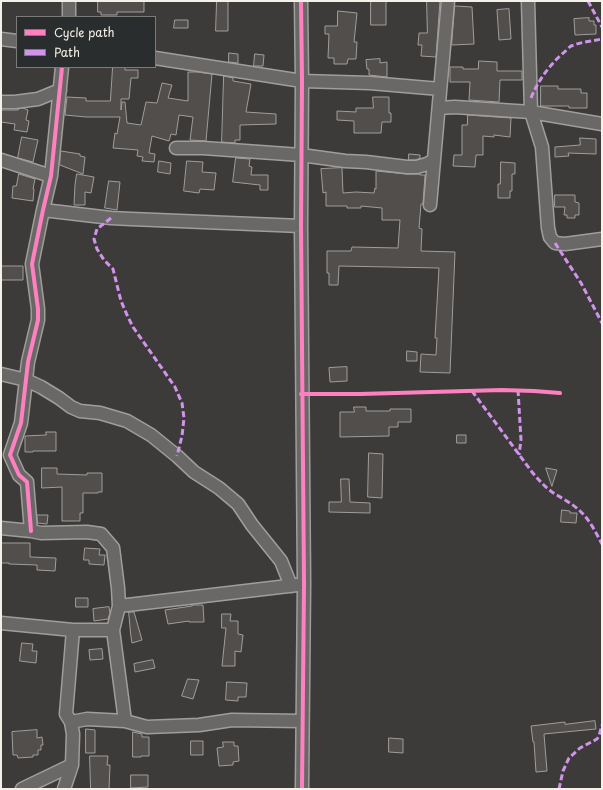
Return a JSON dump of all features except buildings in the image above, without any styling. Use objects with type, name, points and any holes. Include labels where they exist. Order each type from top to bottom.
[{"type":"street","points":[[69,1],[69,16]]},
{"type":"street","points":[[301,1],[304,584],[302,789]]},
{"type":"street","points":[[430,205],[448,1]]},
{"type":"street","points":[[528,1],[531,112],[542,147],[548,228],[550,236],[555,242],[565,244],[602,240]]},
{"type":"street","points":[[1,39],[16,41]]},
{"type":"street","points":[[156,58],[302,80],[370,83],[440,89]]},
{"type":"street","points":[[31,531],[26,482],[19,475],[10,455],[22,418],[28,362],[38,320],[38,308],[32,264],[51,176],[62,68]]},
{"type":"street","points":[[1,102],[38,99],[60,90]]},
{"type":"street","points":[[439,108],[531,112],[602,124]]},
{"type":"street","points":[[176,148],[203,148],[302,155],[407,167],[417,167],[434,160]]},
{"type":"street","points":[[1,160],[51,176]]},
{"type":"street","points":[[43,210],[111,218],[301,226]]},
{"type":"street","points":[[1,374],[26,380],[41,387],[71,407],[80,411],[100,413],[127,420],[151,436],[177,456],[194,472],[219,488],[238,504],[252,525],[281,561],[291,586]]},
{"type":"street","points":[[1,528],[41,533],[86,532],[101,534],[113,548],[118,588],[118,606],[113,630],[125,721]]},
{"type":"street","points":[[118,606],[304,584]]},
{"type":"street","points":[[1,623],[73,630],[113,630]]},
{"type":"street","points":[[64,789],[72,765],[73,734],[71,722],[66,714],[73,630]]},
{"type":"street","points":[[71,722],[87,719],[125,721],[147,727],[199,725],[232,720],[302,721]]},
{"type":"street","points":[[22,789],[72,765]]},
{"type":"marked path","points":[[588,1],[602,27]]},
{"type":"marked path","points":[[531,98],[540,80],[548,69],[571,46],[602,39]]},
{"type":"marked path","points":[[111,218],[97,229],[94,239],[97,249],[104,260],[113,269],[121,301],[133,327],[175,387],[182,403],[184,418],[182,436],[177,456]]},
{"type":"marked path","points":[[555,243],[581,283],[602,323]]},
{"type":"marked path","points":[[518,390],[521,440],[519,455]]},
{"type":"marked path","points":[[472,391],[532,472],[549,490],[574,506],[587,518],[602,544]]},
{"type":"marked path","points":[[559,789],[563,771],[569,758],[580,748],[597,739],[602,725]]},
{"type":"cycle path","points":[[301,1],[304,584],[302,789]]},
{"type":"cycle path","points":[[31,531],[27,482],[19,475],[10,455],[21,423],[28,362],[38,320],[32,264],[51,176],[62,68]]},
{"type":"cycle path","points":[[301,394],[502,390],[560,393]]}]
